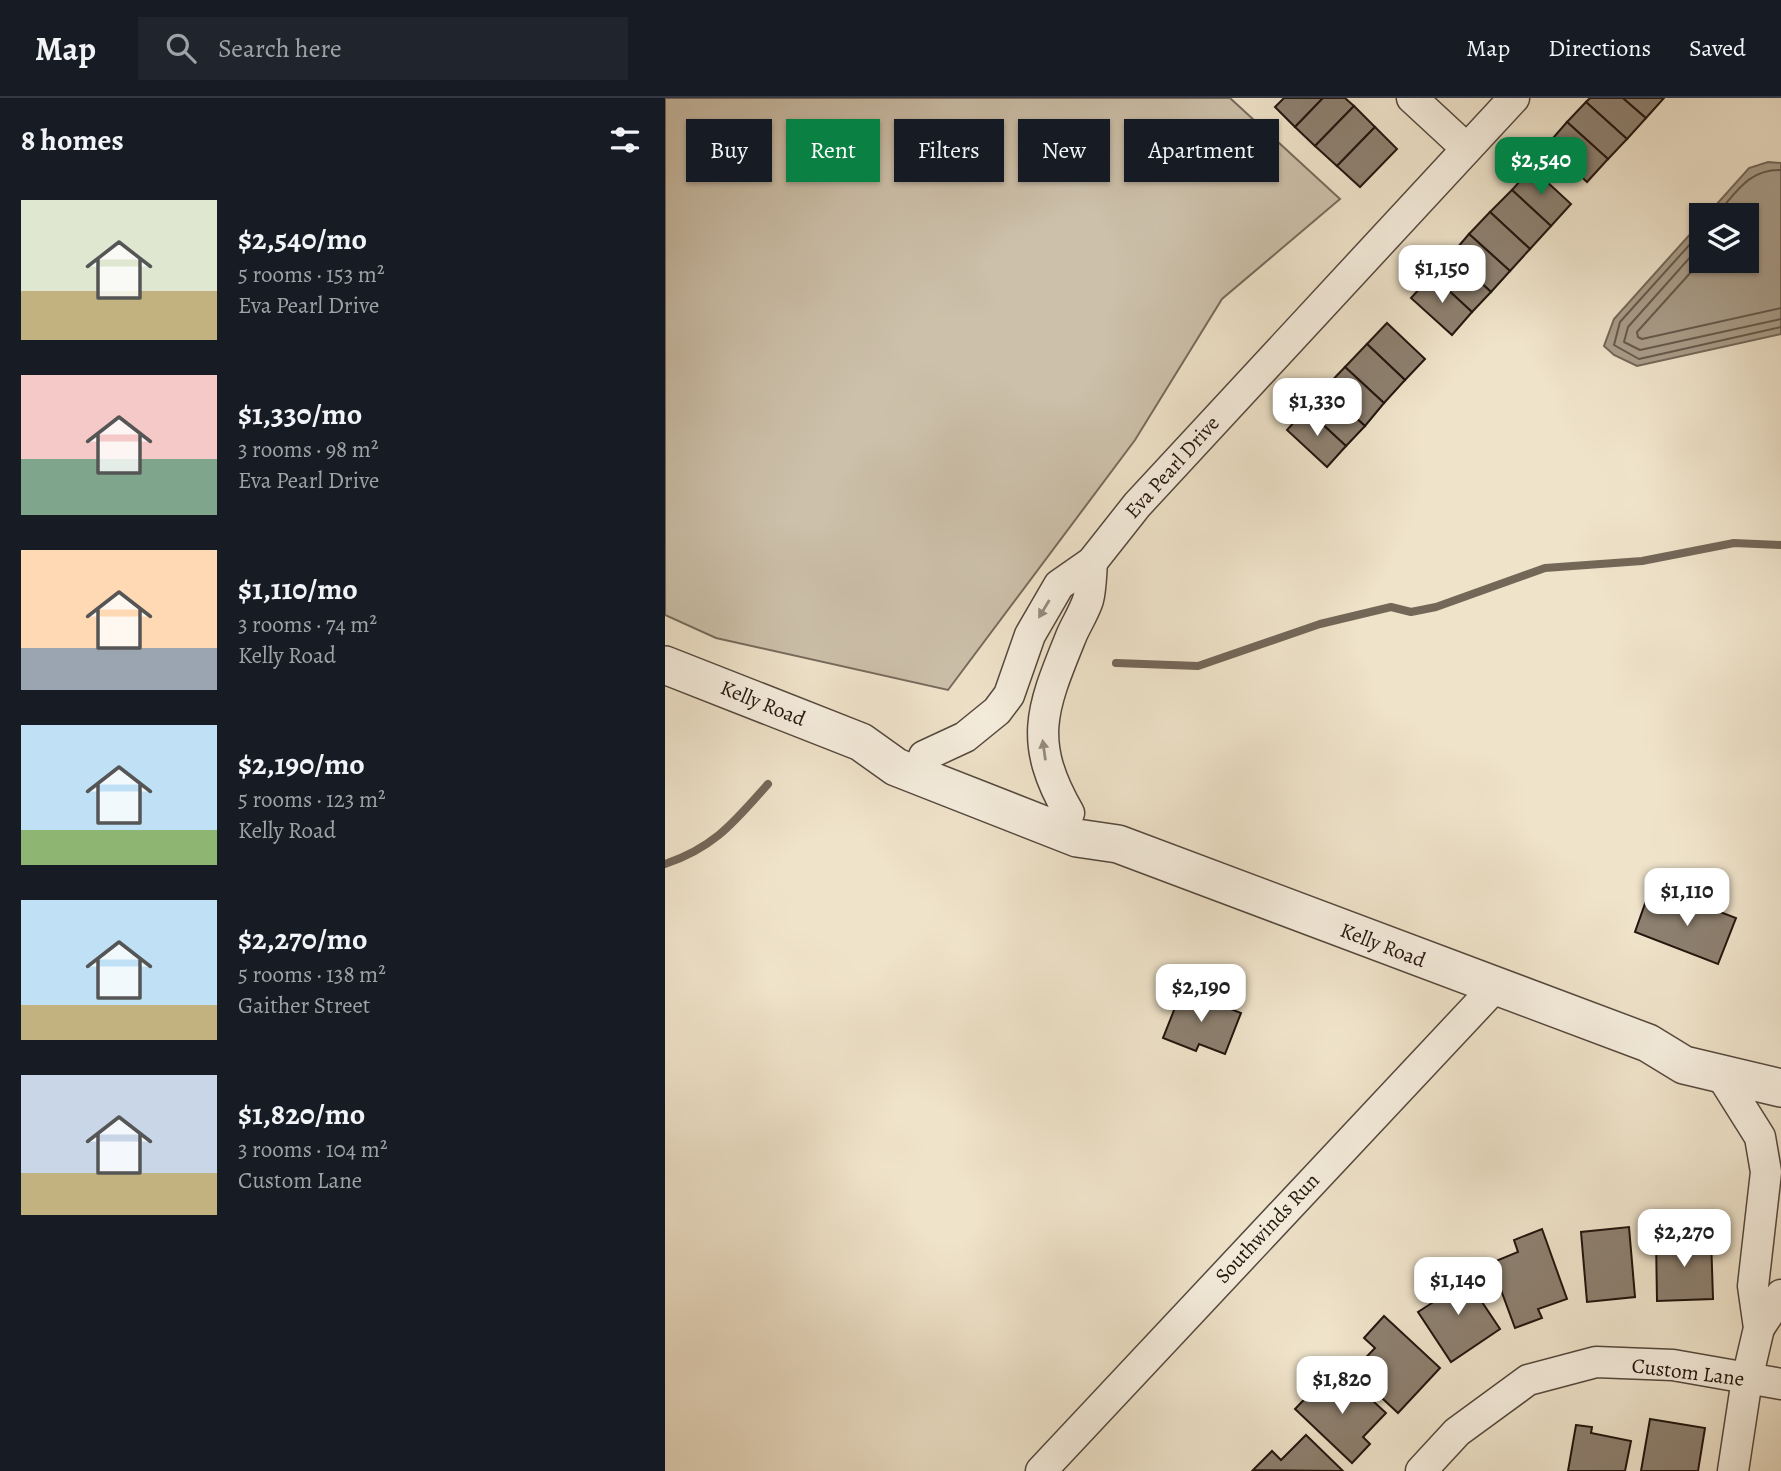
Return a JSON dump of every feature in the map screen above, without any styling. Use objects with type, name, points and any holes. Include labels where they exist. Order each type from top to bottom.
[{"type":"street","points":[[1412,98],[1466,148]]},
{"type":"street","name":"Eva Pearl Drive","points":[[924,756],[965,737],[997,711],[1009,695],[1030,635],[1042,610],[1059,585],[1092,562],[1137,505],[1514,98]]},
{"type":"street","points":[[1069,813],[1048,768],[1043,748],[1043,723],[1063,656],[1088,600],[1092,562]]},
{"type":"street","name":"Kelly Road","points":[[665,665],[861,742],[896,767],[1077,838],[1118,844],[1648,1043],[1684,1065],[1781,1088]]},
{"type":"street","name":"Kelly Road","points":[[861,742],[901,747],[1084,818],[1118,844]]},
{"type":"street","name":"Southwinds Run","points":[[1041,1471],[1495,987]]},
{"type":"street","name":"Kelly Road","points":[[1648,1043],[1692,1042],[1781,1066]]},
{"type":"street","points":[[1721,1075],[1752,1121],[1765,1156],[1766,1190],[1752,1286],[1759,1328]]},
{"type":"street","points":[[1733,1471],[1747,1379],[1759,1328],[1781,1295]]},
{"type":"street","name":"Custom Lane","points":[[1420,1471],[1457,1432],[1528,1380],[1596,1362],[1673,1365],[1781,1384]]},
{"type":"shaded area","points":[[665,98],[1230,98],[1253,119],[1124,119],[1124,182],[1279,182],[1279,143],[1340,199],[1222,299],[1135,440],[948,690],[716,638],[665,615]]},
{"type":"water","points":[[1768,162],[1781,163],[1781,334],[1637,366],[1614,355],[1604,346],[1614,319],[1689,235],[1689,273],[1759,273],[1759,203],[1718,203],[1749,168]]},
{"type":"building","points":[[1284,98],[1323,98],[1295,127],[1275,107]]},
{"type":"building","points":[[1323,98],[1345,98],[1354,106],[1315,146],[1295,127]]},
{"type":"building","points":[[1590,98],[1623,98],[1646,118],[1627,139],[1586,102]]},
{"type":"building","points":[[1623,98],[1664,98],[1646,118]]},
{"type":"building","points":[[1586,102],[1627,139],[1608,159],[1567,122]]},
{"type":"building","points":[[1354,106],[1375,127],[1337,166],[1315,146]]},
{"type":"building","points":[[1567,122],[1608,159],[1587,182],[1547,145]]},
{"type":"building","points":[[1375,127],[1397,149],[1360,187],[1337,166]]},
{"type":"building","points":[[1532,168],[1571,204],[1551,226],[1512,190]]},
{"type":"building","points":[[1512,190],[1551,226],[1530,249],[1490,212]]},
{"type":"building","points":[[1490,212],[1530,249],[1510,271],[1469,234]]},
{"type":"building","points":[[1469,234],[1510,271],[1491,292],[1451,255]]},
{"type":"building","points":[[1451,255],[1491,292],[1472,312],[1432,275]]},
{"type":"building","points":[[1432,275],[1472,312],[1452,335],[1411,298]]},
{"type":"building","points":[[1387,323],[1425,359],[1405,380],[1367,344]]},
{"type":"building","points":[[1367,344],[1405,380],[1384,403],[1345,367]]},
{"type":"building","points":[[1345,367],[1384,403],[1365,426],[1324,389]]},
{"type":"building","points":[[1324,389],[1365,426],[1346,446],[1306,409]]},
{"type":"building","points":[[1306,409],[1346,446],[1327,467],[1287,430]]},
{"type":"building","points":[[1647,898],[1680,910],[1684,898],[1736,918],[1718,964],[1635,932]]},
{"type":"building","points":[[1182,990],[1241,1013],[1225,1054],[1199,1044],[1196,1051],[1163,1038]]},
{"type":"building","points":[[1629,1227],[1635,1297],[1587,1302],[1581,1232]]},
{"type":"building","points":[[1542,1229],[1567,1299],[1538,1309],[1542,1318],[1515,1328],[1491,1263],[1518,1252],[1514,1240]]},
{"type":"building","points":[[1711,1237],[1713,1299],[1657,1301],[1656,1239]]},
{"type":"building","points":[[1460,1269],[1500,1329],[1451,1362],[1418,1312],[1438,1299],[1431,1288]]},
{"type":"building","points":[[1384,1316],[1440,1368],[1398,1413],[1353,1371],[1375,1348],[1364,1338]]},
{"type":"building","points":[[1345,1375],[1386,1413],[1363,1437],[1370,1444],[1352,1463],[1295,1409],[1322,1381],[1331,1390]]},
{"type":"building","points":[[1650,1419],[1705,1428],[1698,1471],[1641,1471]]},
{"type":"building","points":[[1576,1425],[1592,1427],[1591,1433],[1631,1441],[1625,1471],[1568,1471]]},
{"type":"building","points":[[1306,1435],[1343,1471],[1253,1470],[1272,1451],[1281,1460]]},
{"type":"waterway","points":[[1116,663],[1198,666],[1320,624],[1391,607],[1411,612],[1436,607],[1545,568],[1642,561],[1734,543],[1781,545]]},
{"type":"waterway","points":[[665,864],[711,841],[734,822],[768,784]]}]
